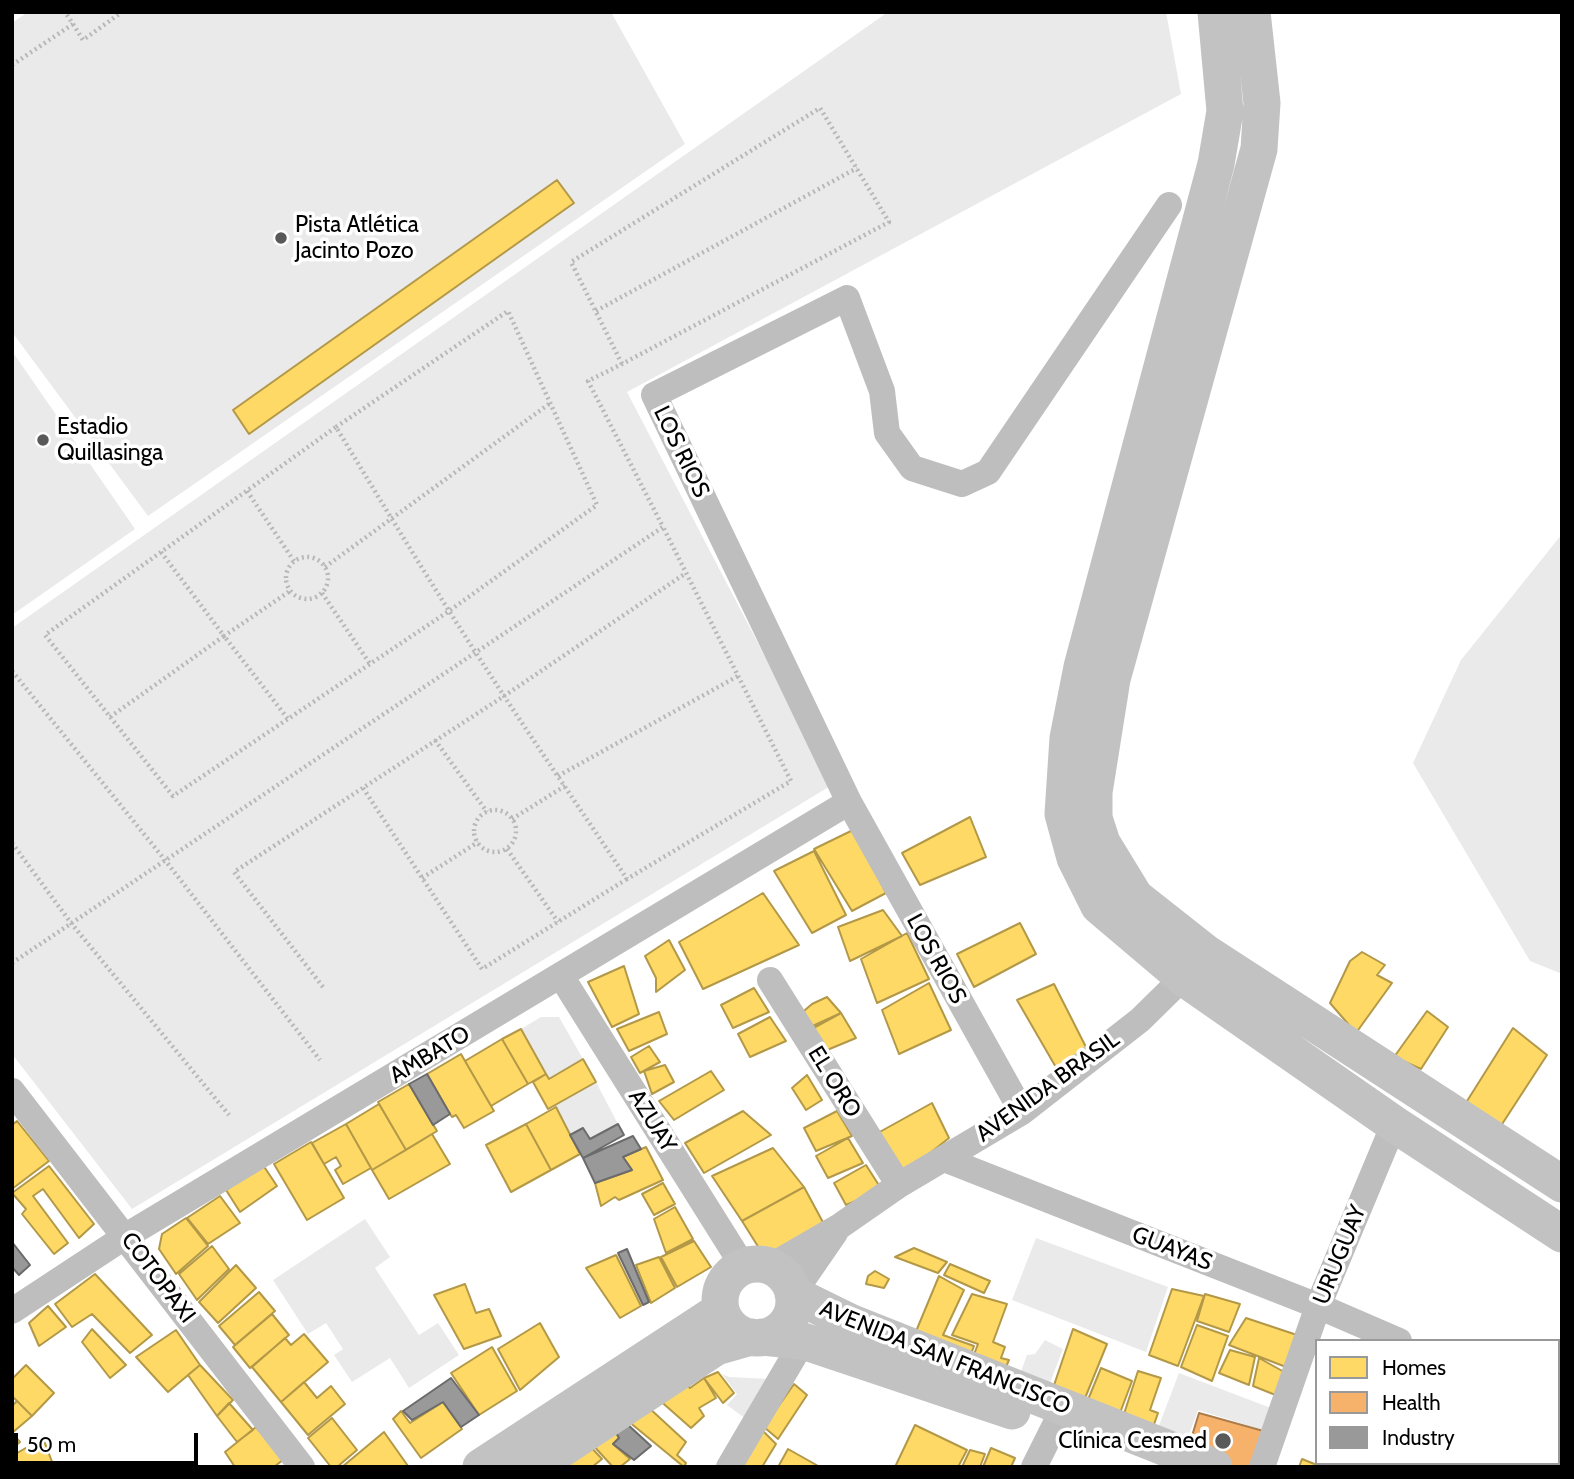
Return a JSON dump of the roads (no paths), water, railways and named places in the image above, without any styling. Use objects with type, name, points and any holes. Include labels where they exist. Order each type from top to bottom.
[{"type":"main road","points":[[1216,12],[1224,111],[1216,164],[1082,667],[1068,738],[1063,814],[1075,859],[1099,906],[1562,1184]]},
{"type":"main road","points":[[1252,12],[1262,103],[1259,149],[1112,679],[1094,792],[1094,818],[1102,843],[1135,898],[1195,965],[1394,1124],[1562,1234]]},
{"type":"main road","points":[[534,1467],[716,1347],[773,1334],[783,1327],[793,1306],[789,1283],[781,1273],[757,1266],[727,1280],[720,1299],[721,1310],[732,1328],[756,1337]]},
{"type":"main road","name":"AVENIDA SAN FRANCISCO","points":[[793,1294],[852,1323],[1214,1467]]},
{"type":"main road","points":[[481,1467],[721,1310]]},
{"type":"main road","name":"AVENIDA SAN FRANCISCO","points":[[756,1337],[803,1342],[1055,1426],[1154,1467]]},
{"type":"street","name":"LOS RIOS","points":[[1022,1112],[849,802],[654,395],[847,298],[882,391],[887,433],[912,468],[962,484],[988,472],[1169,205]]},
{"type":"street","name":"AMBATO","points":[[12,1311],[126,1236],[849,802]]},
{"type":"street","name":"AVENIDA BRASIL","points":[[757,1266],[840,1226],[899,1185],[1022,1112],[1140,1020],[1195,965]]},
{"type":"street","name":"AZUAY","points":[[561,976],[757,1266]]},
{"type":"street","name":"EL ORO","points":[[770,980],[899,1185]]},
{"type":"street","name":"COTOPAXI","points":[[12,1091],[302,1467]]},
{"type":"street","name":"URUGUAY","points":[[1262,1467],[1318,1306],[1394,1124]]},
{"type":"street","name":"GUAYAS","points":[[944,1159],[1318,1306],[1394,1339]]},
{"type":"street","name":"AVENIDA BRASIL","points":[[793,1294],[840,1226]]},
{"type":"street","points":[[729,1467],[803,1342]]},
{"type":"street","points":[[1034,1467],[1055,1426]]},
{"type":"place","name":"Pista Atlética Jacinto Pozo","points":[[281,238]]},
{"type":"place","name":"Estadio Quillasinga","points":[[43,440]]},
{"type":"place","name":"Clínica Cesmed","points":[[1223,1441]]}]
